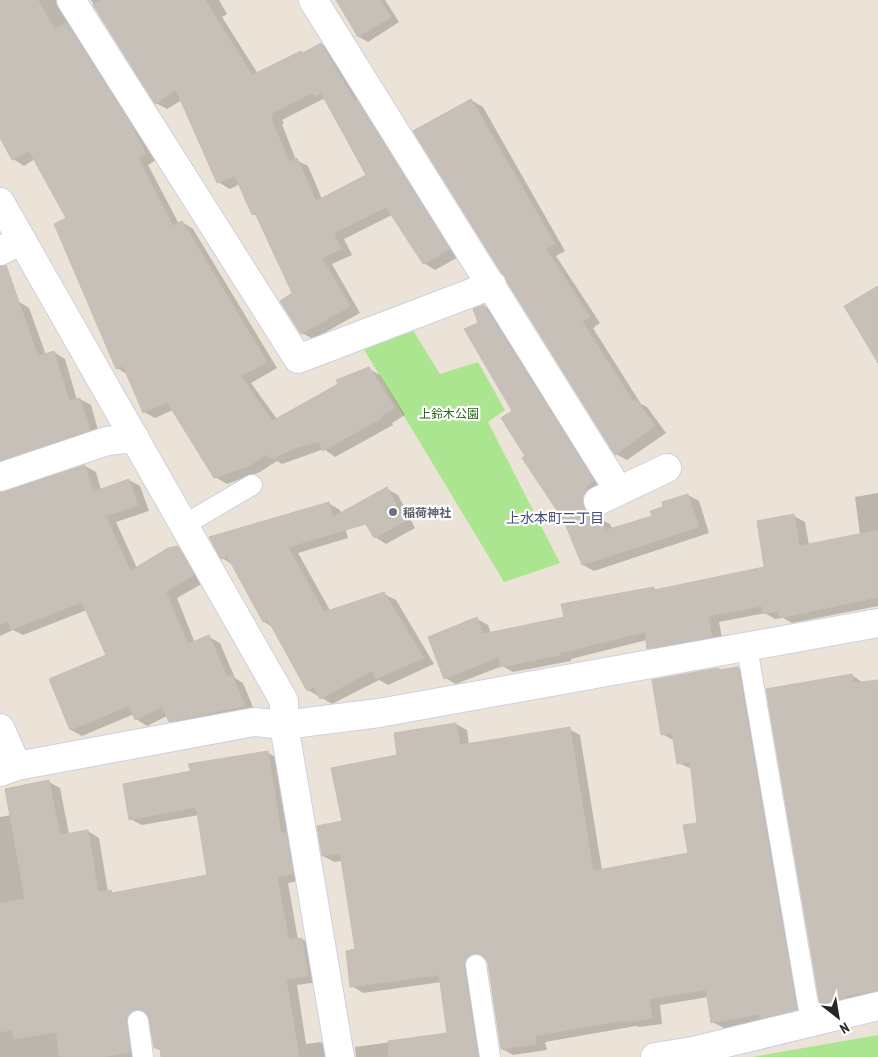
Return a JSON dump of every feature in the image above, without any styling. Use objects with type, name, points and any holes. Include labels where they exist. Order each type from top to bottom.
[{"type":"street","points":[[71,0],[298,359],[492,285]]},
{"type":"street","points":[[313,0],[492,285],[609,496],[667,468]]},
{"type":"street","points":[[0,202],[11,246],[135,438],[284,701],[284,725],[340,1057]]},
{"type":"street","points":[[0,477],[108,441],[135,438]]},
{"type":"street","points":[[0,728],[8,769],[254,722],[284,725],[379,714],[878,624]]},
{"type":"street","points":[[655,1057],[693,1051],[878,1006]]},
{"type":"lane","points":[[184,525],[252,485]]},
{"type":"lane","points":[[747,647],[811,1022]]},
{"type":"lane","points":[[476,965],[490,1057]]},
{"type":"lane","points":[[138,1021],[143,1057]]},
{"type":"green space","name":"上鈴木公園","points":[[409,324],[440,374],[478,362],[505,410],[488,422],[560,563],[504,582],[360,343]]},
{"type":"green space","points":[[878,1035],[878,1057],[752,1057]]},
{"type":"building","points":[[0,0],[38,0],[55,29],[66,22],[131,124],[146,154],[138,158],[173,226],[182,221],[267,362],[241,376],[272,421],[338,384],[336,380],[369,367],[395,408],[381,416],[382,418],[323,451],[319,442],[298,447],[270,459],[267,454],[249,466],[214,478],[167,402],[143,413],[123,366],[116,369],[54,224],[66,218],[29,151],[12,160],[0,138]]},
{"type":"building","points":[[101,0],[205,0],[252,75],[321,43],[355,101],[357,100],[450,249],[423,264],[386,207],[334,233],[341,249],[322,258],[350,306],[301,334],[280,301],[292,293],[255,213],[252,215],[235,176],[217,183],[176,90],[155,104],[93,5]],"holes":[[[312,93],[315,96],[321,93],[366,175],[316,201],[297,158],[289,162],[271,118],[273,116],[272,113]]]},
{"type":"building","points":[[336,0],[380,0],[391,17],[358,37]]},
{"type":"building","points":[[471,99],[555,244],[546,249],[590,317],[582,321],[633,401],[636,399],[655,426],[615,455],[413,131]]},
{"type":"building","points":[[6,265],[38,356],[54,351],[69,401],[80,398],[90,430],[0,461],[0,266]]},
{"type":"building","points":[[878,286],[878,363],[844,306]]},
{"type":"building","points":[[484,305],[594,481],[586,487],[587,490],[583,499],[584,507],[589,514],[599,516],[606,530],[652,516],[650,511],[663,507],[662,502],[688,494],[699,527],[582,565],[564,521],[522,458],[525,456],[501,418],[512,411],[464,329],[478,323],[473,309]]},
{"type":"building","points":[[85,465],[93,492],[129,479],[138,505],[106,516],[130,571],[168,548],[178,546],[194,575],[166,592],[188,644],[209,635],[227,677],[232,675],[245,706],[169,722],[162,707],[135,720],[129,706],[70,730],[49,679],[106,655],[82,602],[11,630],[8,621],[0,625],[0,492]]},
{"type":"building","points":[[387,487],[405,521],[374,538],[366,524],[288,547],[324,612],[384,592],[424,658],[376,679],[372,671],[320,699],[314,687],[307,691],[268,620],[263,622],[227,556],[221,559],[209,537],[329,502],[333,517]]},
{"type":"building","points":[[794,514],[799,546],[878,530],[878,597],[780,618],[778,611],[763,614],[762,606],[708,616],[712,637],[647,649],[645,632],[560,653],[561,655],[500,667],[499,657],[444,679],[428,637],[477,617],[483,634],[564,617],[561,604],[654,587],[654,590],[764,567],[757,521]]},
{"type":"building","points":[[738,667],[797,1010],[760,1018],[760,1014],[711,1023],[706,990],[649,999],[652,1018],[626,1022],[626,1020],[535,1036],[536,1044],[501,1049],[488,963],[485,957],[475,953],[468,956],[464,967],[478,1057],[389,1057],[388,1041],[447,1033],[439,975],[350,987],[346,951],[355,949],[340,853],[322,856],[317,826],[342,821],[331,768],[397,755],[394,733],[456,723],[460,745],[570,727],[593,871],[688,853],[683,825],[697,823],[690,762],[677,764],[672,733],[661,735],[652,680],[718,668],[718,670]]},
{"type":"building","points":[[852,674],[853,683],[878,680],[878,990],[845,996],[845,998],[820,1004],[766,689]]},
{"type":"building","points":[[268,751],[281,833],[286,832],[293,874],[277,877],[289,940],[302,938],[308,976],[286,979],[299,1057],[161,1057],[160,1047],[154,1048],[148,1014],[137,1009],[130,1012],[127,1017],[130,1052],[104,1057],[60,1057],[56,1032],[14,1039],[12,1030],[0,1032],[0,903],[25,899],[5,789],[49,780],[60,835],[88,830],[98,892],[111,890],[112,893],[207,875],[196,807],[129,820],[123,784],[191,771],[188,764]]},
{"type":"place","name":"稲荷神社","points":[[393,512]]},
{"type":"district","name":"上水本町二丁目","points":[[555,518]]}]
